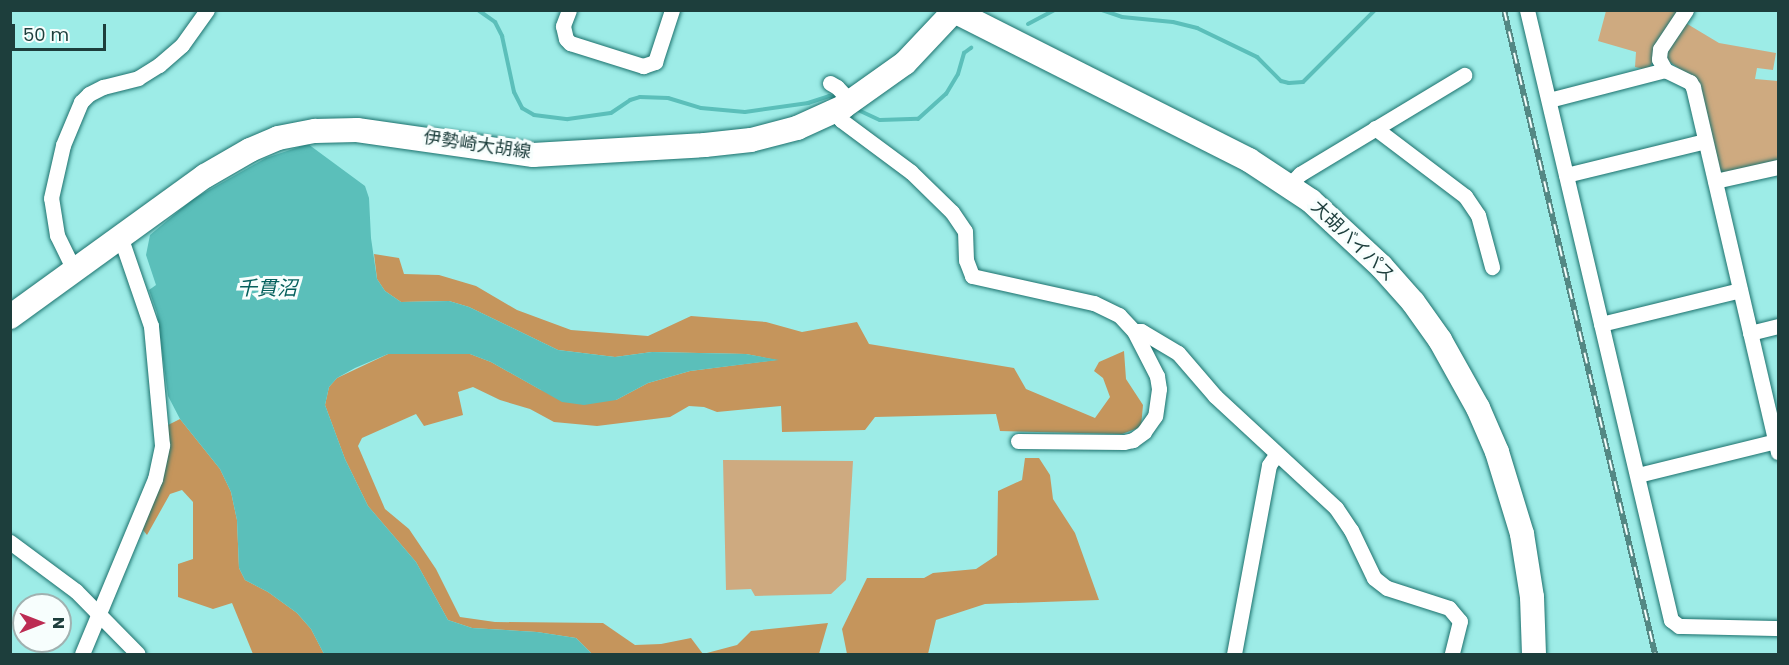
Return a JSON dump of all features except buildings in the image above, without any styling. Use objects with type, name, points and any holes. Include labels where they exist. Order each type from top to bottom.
[{"type":"main road","name":"伊勢崎大胡線","points":[[10,317],[120,236],[221,166],[263,144],[301,133],[357,130],[510,153],[559,154],[739,142],[797,128],[843,107],[905,63],[954,11]]},
{"type":"main road","name":"大胡バイパス","points":[[954,11],[1205,135],[1289,185],[1348,232],[1413,302],[1445,347],[1478,408],[1507,479],[1522,534],[1532,597],[1534,654]]},
{"type":"street","points":[[74,270],[57,235],[51,198],[63,145],[81,102],[88,94],[103,87],[138,78],[159,65],[182,45],[207,10]]},
{"type":"street","points":[[569,10],[563,26],[566,39],[570,43],[643,66],[655,62],[672,10]]},
{"type":"street","points":[[1527,10],[1674,624],[1713,628],[1779,628]]},
{"type":"street","points":[[1638,475],[1777,447],[1774,412],[1750,333],[1693,87],[1690,82],[1665,70],[1659,59],[1660,49],[1686,10]]},
{"type":"street","points":[[1549,100],[1665,70]]},
{"type":"street","points":[[1289,185],[1300,174],[1464,75]]},
{"type":"street","points":[[830,83],[837,87],[843,107],[841,120],[911,172],[952,212],[965,231],[966,260],[972,276],[1094,303],[1119,315],[1134,331],[1157,376],[1159,389],[1155,416],[1144,432],[1133,440],[1124,442],[1018,441]]},
{"type":"street","points":[[1375,128],[1465,195],[1478,216],[1492,267]]},
{"type":"street","points":[[1566,175],[1705,141]]},
{"type":"street","points":[[1715,181],[1779,167]]},
{"type":"street","points":[[82,654],[155,479],[162,445],[151,326],[120,236]]},
{"type":"street","points":[[1601,324],[1740,290]]},
{"type":"street","points":[[1750,333],[1779,326]]},
{"type":"street","points":[[1134,331],[1141,331],[1178,353],[1215,396],[1276,455],[1336,508],[1351,530],[1374,578],[1387,588],[1449,608],[1460,621],[1452,654]]},
{"type":"street","points":[[1234,654],[1269,465],[1276,455]]},
{"type":"street","points":[[10,542],[76,591],[138,654]]},
{"type":"shaded area","points":[[1606,11],[1681,11],[1648,70],[1635,67],[1636,52],[1598,41]]},
{"type":"shaded area","points":[[1684,22],[1719,43],[1776,53],[1773,70],[1757,68],[1755,79],[1778,81],[1778,161],[1719,176],[1698,82],[1663,57]]},
{"type":"shaded area","points":[[374,254],[399,258],[404,274],[439,275],[476,286],[517,310],[571,330],[648,336],[691,316],[766,322],[802,332],[857,322],[869,344],[1014,368],[1026,389],[1095,418],[1110,397],[1103,378],[1094,371],[1099,362],[1124,351],[1126,379],[1143,405],[1141,427],[1122,434],[1000,431],[996,414],[875,417],[865,430],[782,432],[781,406],[717,412],[704,407],[689,406],[670,417],[597,426],[554,422],[530,409],[500,400],[473,387],[458,392],[463,415],[424,426],[416,414],[362,438],[358,446],[385,509],[409,529],[436,569],[460,617],[495,622],[603,623],[635,645],[661,644],[691,638],[703,654],[592,654],[576,638],[537,632],[472,628],[448,620],[416,562],[368,506],[345,459],[325,405],[329,387],[337,378],[388,354],[470,354],[491,362],[541,390],[616,400],[648,383],[690,371],[776,360],[746,354],[652,352],[615,357],[558,350],[469,307],[449,301],[401,302],[385,291],[377,279]]},
{"type":"shaded area","points":[[180,419],[220,469],[231,492],[237,520],[239,568],[245,580],[268,592],[297,613],[311,629],[324,654],[253,654],[232,603],[213,609],[178,597],[178,564],[193,559],[193,502],[182,490],[170,494],[147,535],[143,530],[153,498],[168,425]]},
{"type":"shaded area","points":[[1025,458],[1039,458],[1050,475],[1053,499],[1075,533],[1099,600],[985,604],[936,620],[928,654],[847,654],[842,629],[867,578],[924,578],[933,573],[976,569],[997,555],[998,491],[1022,480]]},
{"type":"shaded area","points":[[723,460],[853,461],[846,580],[831,594],[755,596],[751,589],[726,590]]},
{"type":"shaded area","points":[[828,623],[819,654],[703,654],[737,645],[751,631]]},
{"type":"water","name":"千貫沼","points":[[308,144],[365,186],[369,198],[371,238],[377,279],[385,291],[401,302],[449,301],[469,307],[558,350],[615,357],[652,352],[746,354],[779,360],[690,371],[648,383],[616,400],[584,405],[562,402],[491,362],[470,354],[388,354],[337,378],[329,387],[325,405],[345,459],[368,506],[416,562],[448,620],[472,628],[537,632],[576,638],[592,654],[324,654],[311,629],[297,613],[268,592],[245,580],[239,568],[237,520],[231,492],[220,469],[180,419],[168,396],[157,313],[149,290],[156,285],[146,255],[150,235],[193,199],[266,158]]},
{"type":"waterway","points":[[478,10],[495,22],[502,36],[514,92],[522,108],[534,115],[568,119],[611,113],[630,100],[640,97],[668,98],[701,108],[745,112],[808,103],[829,96],[835,98]]},
{"type":"waterway","points":[[1028,24],[1054,10]]},
{"type":"waterway","points":[[1102,10],[1122,17],[1173,22],[1197,28],[1257,57],[1281,81],[1289,83],[1303,82],[1375,10]]},
{"type":"waterway","points":[[856,109],[880,120],[918,119],[946,94],[958,74],[964,53],[971,48]]},
{"type":"railway","points":[[1504,10],[1655,654]]}]
